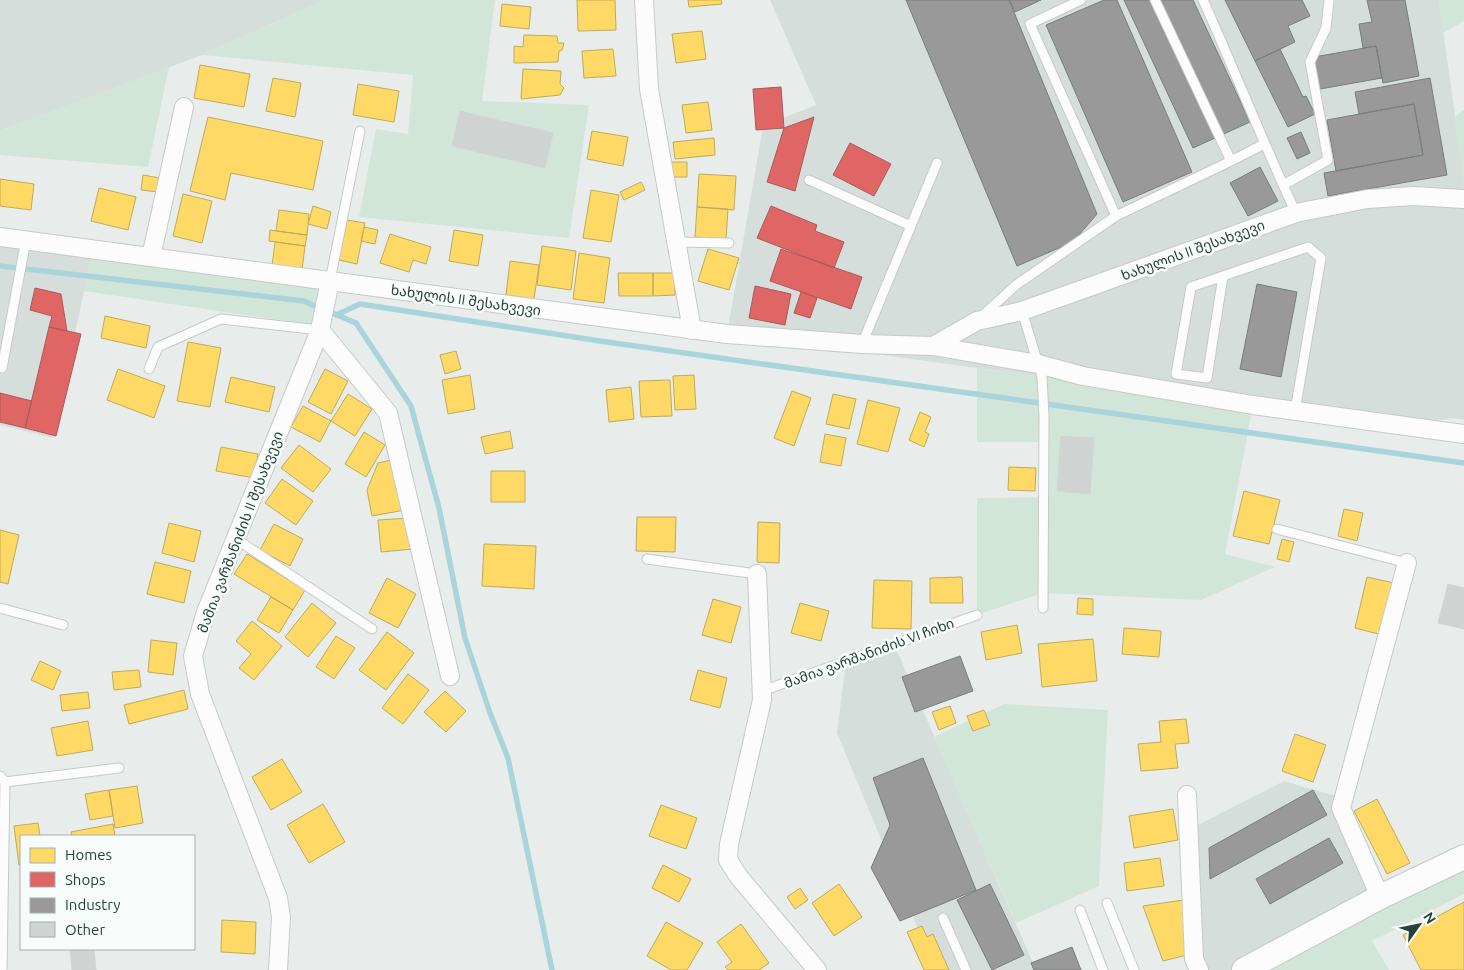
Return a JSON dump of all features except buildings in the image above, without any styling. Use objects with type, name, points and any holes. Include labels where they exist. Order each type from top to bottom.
[{"type":"street","points":[[644,0],[649,89],[692,330]]},
{"type":"street","points":[[151,257],[184,107]]},
{"type":"street","name":"ხახულის II შესახვევი","points":[[933,346],[977,321],[1022,311],[1296,213],[1367,199],[1414,196],[1464,199]]},
{"type":"street","name":"ხახულის II შესახვევი","points":[[0,236],[24,248],[151,257],[692,330],[862,344],[933,346],[1038,364],[1083,376],[1295,411],[1464,434]]},
{"type":"street","name":"მამია ვარშანიძის II შესახვევი","points":[[278,970],[281,916],[278,898],[200,694],[193,656],[206,612],[320,328],[330,281]]},
{"type":"street","points":[[320,328],[388,413],[450,676]]},
{"type":"street","points":[[1380,897],[1341,808],[1407,564]]},
{"type":"street","name":"მამია ვარშანიძის VI ჩიხი","points":[[757,574],[762,700],[729,844],[728,860],[739,878],[817,970]]},
{"type":"street","points":[[1187,795],[1194,960],[1199,970]]},
{"type":"street","points":[[1244,970],[1380,897],[1464,856]]},
{"type":"lane","points":[[1081,0],[1030,24],[1116,216]]},
{"type":"lane","points":[[1155,0],[1231,161]]},
{"type":"lane","points":[[1203,0],[1231,60],[1264,144],[1296,213]]},
{"type":"lane","points":[[1282,185],[1328,160],[1310,62],[1326,28],[1328,0]]},
{"type":"lane","points":[[330,281],[360,131]]},
{"type":"lane","points":[[977,321],[1016,285],[1116,216],[1264,144]]},
{"type":"lane","points":[[862,344],[937,163]]},
{"type":"lane","points":[[809,180],[911,226]]},
{"type":"lane","points":[[676,242],[728,243]]},
{"type":"lane","points":[[1223,276],[1207,378],[1176,374],[1191,287],[1223,276],[1308,247],[1321,258],[1295,411]]},
{"type":"lane","points":[[2,368],[24,248]]},
{"type":"lane","points":[[1022,311],[1042,377],[1044,416],[1043,608]]},
{"type":"lane","points":[[149,369],[158,347],[221,319],[320,328]]},
{"type":"lane","points":[[1277,529],[1407,564]]},
{"type":"lane","points":[[236,539],[372,629]]},
{"type":"lane","name":"მამია ვარშანიძის VI ჩიხი","points":[[647,559],[757,574]]},
{"type":"lane","points":[[0,608],[63,624]]},
{"type":"lane","name":"მამია ვარშანიძის VI ჩიხი","points":[[762,691],[977,614]]},
{"type":"lane","points":[[2,970],[2,779],[119,768]]},
{"type":"lane","points":[[1107,903],[1134,970]]},
{"type":"lane","points":[[1080,910],[1104,970]]},
{"type":"lane","points":[[943,918],[966,970]]},
{"type":"shaded area","points":[[0,0],[325,0],[202,55],[0,131]]},
{"type":"shaded area","points":[[770,0],[1439,0],[1464,181],[1464,420],[1453,418],[1405,426],[727,334],[763,126],[816,105]]},
{"type":"shaded area","points":[[0,237],[93,249],[53,438],[0,425]]},
{"type":"shaded area","points":[[894,644],[1036,970],[935,970],[837,733],[846,661]]},
{"type":"shaded area","points":[[1284,781],[1343,798],[1380,897],[1244,970],[1199,970],[1188,830]]},
{"type":"green space","points":[[325,0],[495,0],[482,101],[589,105],[569,238],[359,217],[376,129],[408,134],[413,75],[202,55]]},
{"type":"green space","points":[[1439,0],[1464,0],[1464,21],[1443,33]]},
{"type":"green space","points":[[169,67],[148,167],[0,155],[0,131]]},
{"type":"green space","points":[[1464,110],[1464,180],[1463,180],[1454,117]]},
{"type":"green space","points":[[93,249],[330,281],[321,326],[84,291]]},
{"type":"green space","points":[[977,368],[1253,405],[1225,554],[1275,567],[1201,600],[1043,593],[977,615],[977,498],[1043,497],[1043,442],[977,442]]},
{"type":"green space","points":[[1004,704],[1108,710],[1099,886],[1016,923],[934,737]]},
{"type":"green space","points":[[1464,857],[1464,894],[1372,941],[1389,970],[1244,970]]},
{"type":"waterway","points":[[0,266],[304,301],[321,309]]},
{"type":"waterway","points":[[336,315],[360,304],[600,341],[1464,463]]},
{"type":"waterway","points":[[335,314],[356,323],[411,406],[439,508],[465,638],[490,713],[508,758],[552,970]]}]
